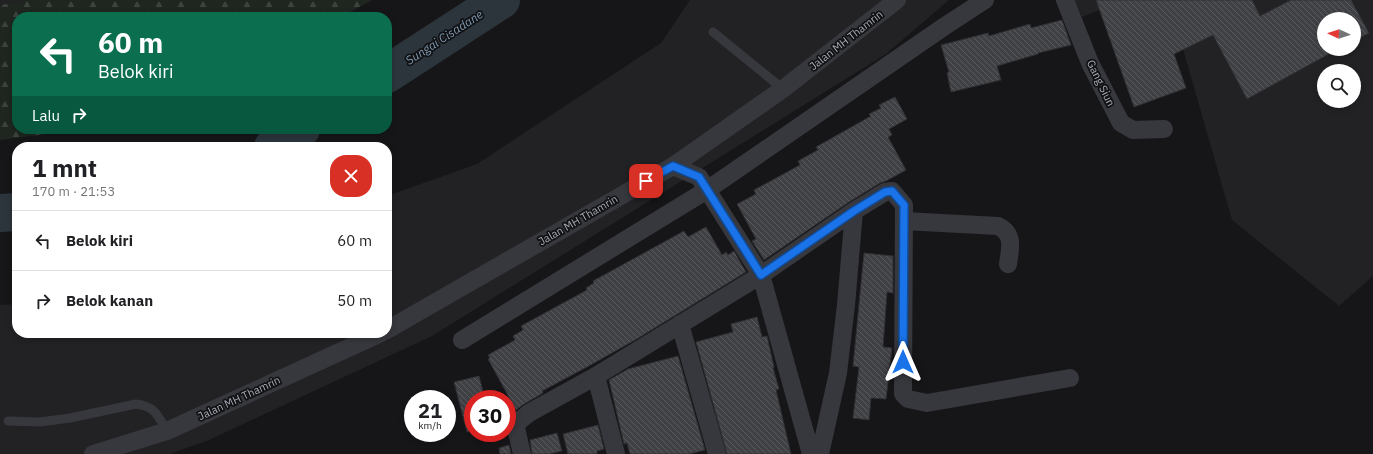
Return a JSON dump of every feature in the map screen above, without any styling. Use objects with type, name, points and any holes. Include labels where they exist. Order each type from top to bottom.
[{"type":"street","name":"Jalan MH Thamrin","points":[[392,327],[673,166],[784,89],[897,0]]},
{"type":"street","points":[[462,340],[707,190],[985,0]]},
{"type":"street","name":"Gang Siun","points":[[1065,0],[1090,63],[1121,123],[1133,130],[1164,129]]},
{"type":"street","points":[[673,166],[699,177],[761,275],[811,454]]},
{"type":"street","points":[[522,454],[516,428],[518,422],[522,418],[596,376],[761,275],[854,211],[885,192],[892,191],[904,205],[903,394],[908,398],[927,403],[1070,378]]},
{"type":"street","points":[[820,454],[838,373],[846,305],[854,211]]},
{"type":"street","points":[[904,221],[998,226],[1007,232],[1010,242],[1008,264]]},
{"type":"street","points":[[680,324],[717,454]]},
{"type":"street","name":"Jalan MH Thamrin","points":[[93,454],[167,431],[370,338]]},
{"type":"street","points":[[596,376],[616,454]]},
{"type":"lane","points":[[713,32],[784,89]]},
{"type":"lane","points":[[8,421],[40,422],[70,418],[136,404],[145,405],[156,412],[167,431]]},
{"type":"shaded area","points":[[0,0],[31,0],[0,5]]},
{"type":"shaded area","points":[[690,0],[949,0],[886,54],[432,336],[209,440],[170,454],[0,454],[0,305],[12,304],[12,338],[392,338],[392,194],[477,164],[661,43]]},
{"type":"shaded area","points":[[1074,0],[1125,0],[1082,17]]},
{"type":"shaded area","points":[[1169,0],[1373,0],[1373,276],[1339,306],[1232,220]]},
{"type":"green space","points":[[31,0],[372,0],[350,12],[12,12],[12,134],[46,134],[0,140],[0,5]]},
{"type":"building","points":[[1096,0],[1252,0],[1260,16],[1291,0],[1351,0],[1358,12],[1317,12],[1317,56],[1325,56],[1247,99],[1213,35],[1174,54],[1186,88],[1134,107]]},
{"type":"building","points":[[1361,18],[1369,33],[1361,37]]},
{"type":"building","points":[[1062,20],[1071,45],[1038,53],[997,66],[1001,80],[951,92],[947,73],[949,72],[941,45],[988,33],[989,36],[1030,24],[1031,28]]},
{"type":"building","points":[[895,97],[907,119],[889,129],[892,135],[888,137],[906,170],[880,183],[849,202],[764,260],[752,241],[756,239],[737,204],[756,194],[754,190],[800,165],[798,161],[818,150],[816,147],[871,116],[869,114],[881,108],[879,105]]},
{"type":"building","points":[[706,227],[722,255],[726,252],[728,255],[734,251],[746,272],[635,340],[542,391],[543,393],[516,410],[516,390],[505,390],[488,359],[490,358],[488,355],[515,340],[513,336],[523,330],[521,326],[587,290],[586,288],[594,283],[593,281],[684,231],[688,237]]},
{"type":"building","points":[[864,253],[893,256],[893,293],[887,292],[883,347],[892,348],[886,399],[871,398],[869,420],[853,418],[859,367],[853,366]]},
{"type":"building","points":[[757,317],[762,337],[767,336],[773,368],[779,389],[776,390],[791,454],[727,454],[696,342],[733,332],[731,324]]},
{"type":"building","points":[[678,356],[705,450],[689,454],[630,454],[627,443],[624,444],[609,380],[628,369]]},
{"type":"building","points":[[479,376],[483,390],[464,390],[464,420],[454,382]]},
{"type":"building","points":[[598,425],[604,449],[597,451],[597,454],[568,454],[563,434]]},
{"type":"building","points":[[557,433],[562,451],[549,454],[532,454],[530,440]]},
{"type":"building","points":[[509,445],[511,454],[500,454],[499,448]]},
{"type":"waterway","name":"Sungai Cisadane","points":[[392,71],[501,0]]},
{"type":"waterway","name":"Sungai Cisadane","points":[[281,142],[293,134]]},
{"type":"waterway","name":"Sungai Cisadane","points":[[0,213],[12,212]]},
{"type":"route","points":[[646,181],[673,166],[699,177],[761,275],[854,211],[885,192],[892,191],[904,205],[903,362]]}]
